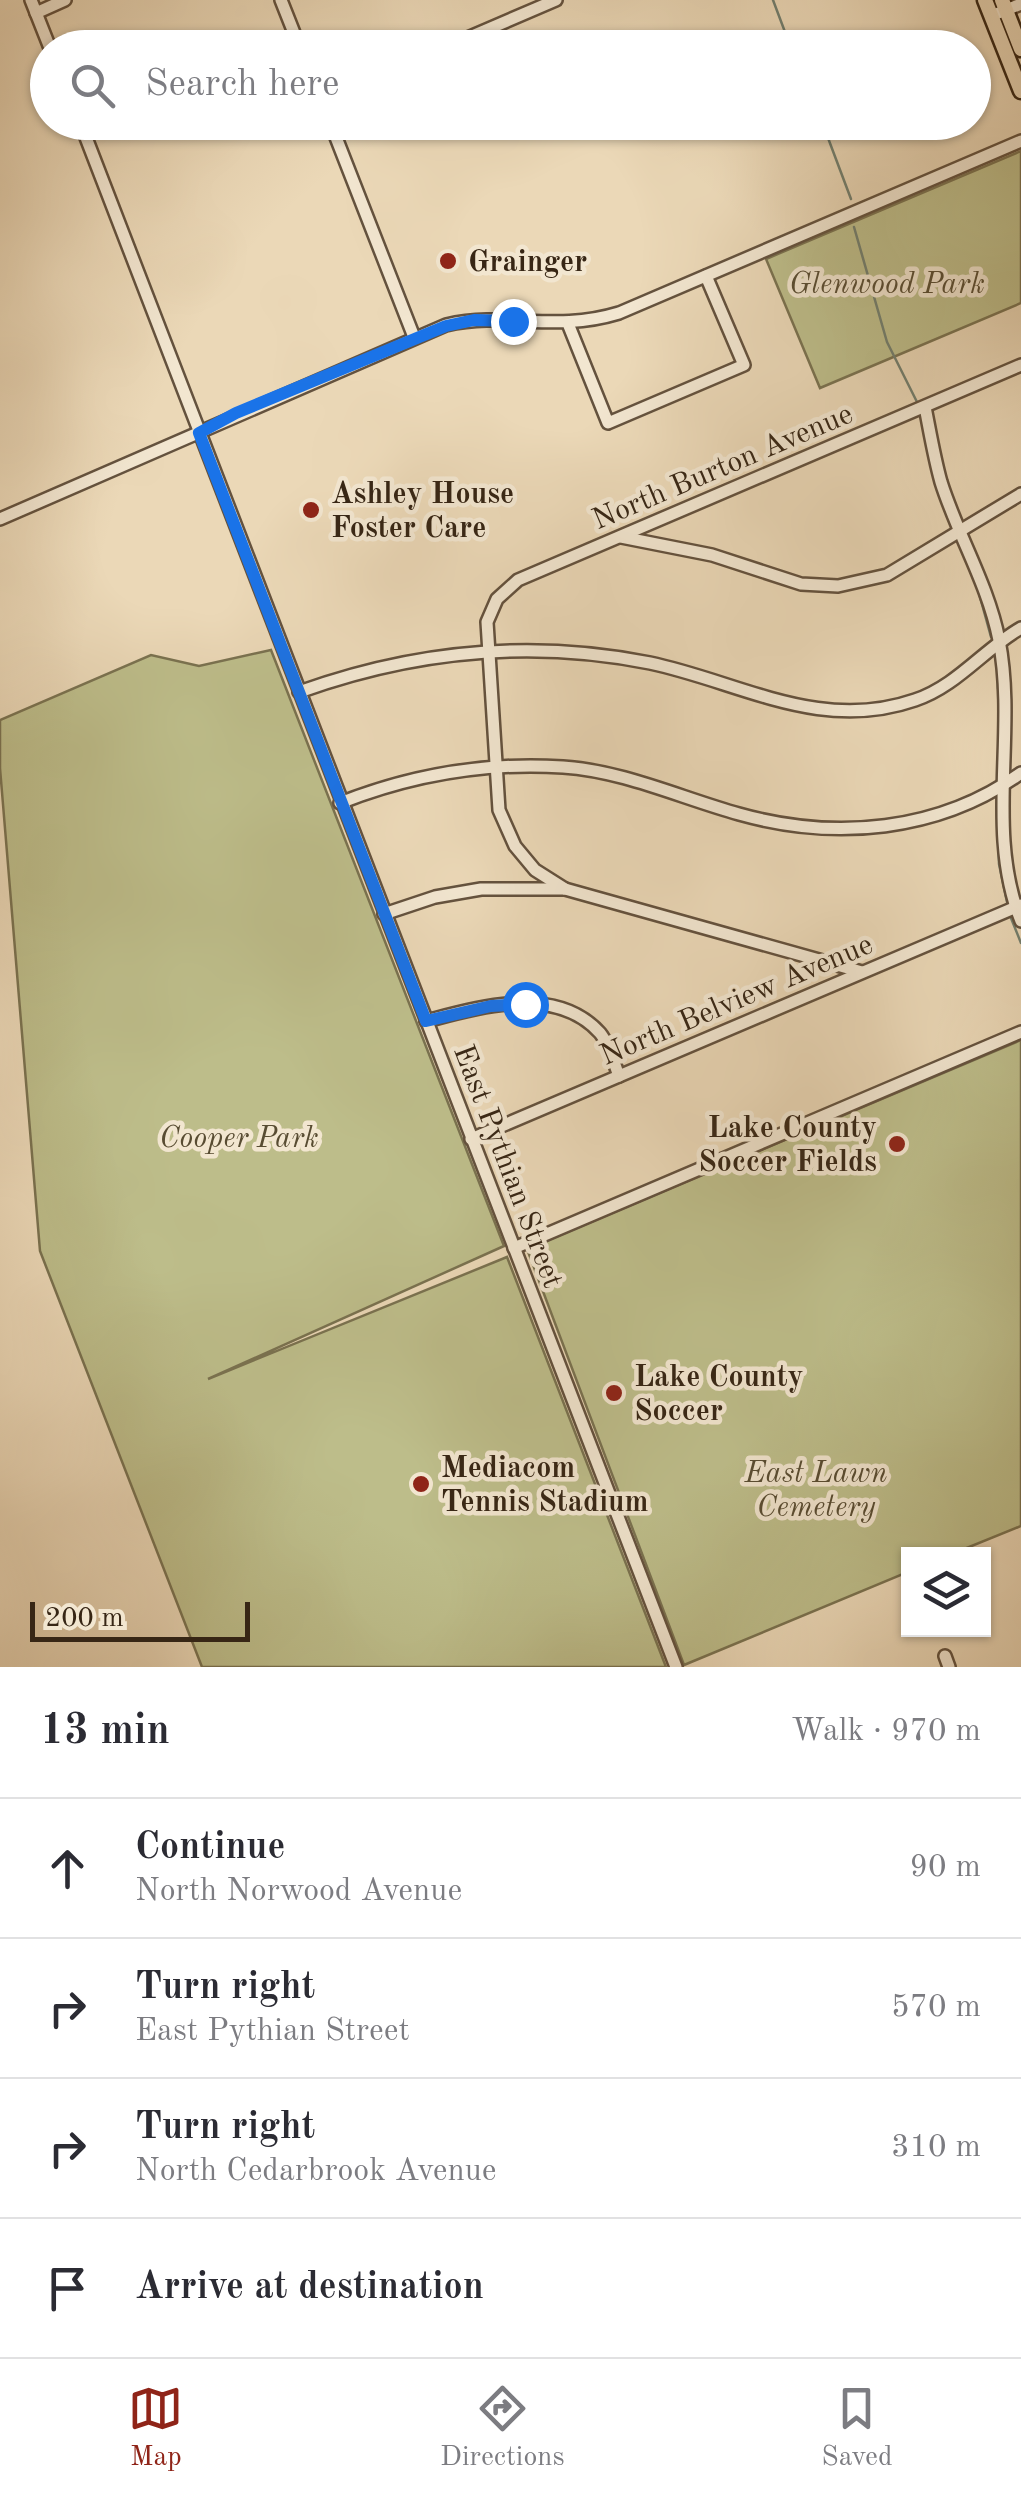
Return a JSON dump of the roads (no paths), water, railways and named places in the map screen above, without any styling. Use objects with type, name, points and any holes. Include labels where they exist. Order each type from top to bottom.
[{"type":"main road","points":[[985,0],[999,9],[1021,50]]},
{"type":"main road","points":[[999,9],[1021,91]]},
{"type":"street","points":[[31,0],[43,30]]},
{"type":"street","points":[[36,13],[65,0]]},
{"type":"street","points":[[281,0],[293,30]]},
{"type":"street","points":[[486,30],[556,0]]},
{"type":"street","points":[[999,9],[1021,4]]},
{"type":"street","name":"East Pythian Street","points":[[87,140],[676,1667]]},
{"type":"street","points":[[337,140],[414,338]]},
{"type":"street","points":[[0,519],[414,338],[474,320],[570,326],[619,313],[1021,141]]},
{"type":"street","points":[[570,326],[608,424],[744,365],[706,276]]},
{"type":"street","name":"North Burton Avenue","points":[[535,870],[514,846],[499,810],[485,650],[486,622],[497,599],[518,580],[1021,365]]},
{"type":"street","points":[[925,407],[942,482],[982,580],[999,640],[1006,711],[1004,863],[1021,921]]},
{"type":"street","points":[[621,537],[712,556],[801,584],[838,586],[886,575],[1021,494]]},
{"type":"street","points":[[647,526],[650,543]]},
{"type":"street","points":[[299,692],[347,675],[419,658],[485,650],[581,652],[654,664],[770,702],[818,711],[876,710],[917,700],[959,675],[999,640],[1021,628]]},
{"type":"street","points":[[340,803],[438,773],[564,767],[620,777],[740,815],[794,826],[852,829],[907,824],[962,808],[1021,773]]},
{"type":"street","points":[[534,887],[535,870],[565,889]]},
{"type":"street","points":[[384,914],[466,892],[565,889],[862,972]]},
{"type":"street","name":"North Belview Avenue","points":[[472,1139],[1018,906]]},
{"type":"street","points":[[426,1021],[491,1006],[558,1006],[585,1020],[603,1036],[619,1076]]},
{"type":"street","points":[[514,1248],[1021,1032]]},
{"type":"waterway","points":[[773,0],[784,30]]},
{"type":"waterway","points":[[829,140],[851,199]]},
{"type":"waterway","points":[[854,227],[887,342],[917,402]]},
{"type":"waterway","points":[[925,436],[945,510]]},
{"type":"waterway","points":[[977,586],[991,637]]},
{"type":"waterway","points":[[997,666],[998,689]]},
{"type":"waterway","points":[[997,807],[999,864],[1007,902]]},
{"type":"waterway","points":[[1011,918],[1021,943]]},
{"type":"place","name":"Grainger","points":[[448,261]]},
{"type":"place","name":"Ashley House Foster Care","points":[[311,510]]},
{"type":"place","name":"Lake County Soccer Fields","points":[[897,1144]]},
{"type":"place","name":"Lake County Soccer","points":[[614,1393]]},
{"type":"place","name":"Mediacom Tennis Stadium","points":[[421,1484]]},
{"type":"park label","name":"Glenwood Park","points":[[887,283]]},
{"type":"park label","name":"Cooper Park","points":[[239,1137]]},
{"type":"park label","name":"East Lawn Cemetery","points":[[816,1489]]}]
